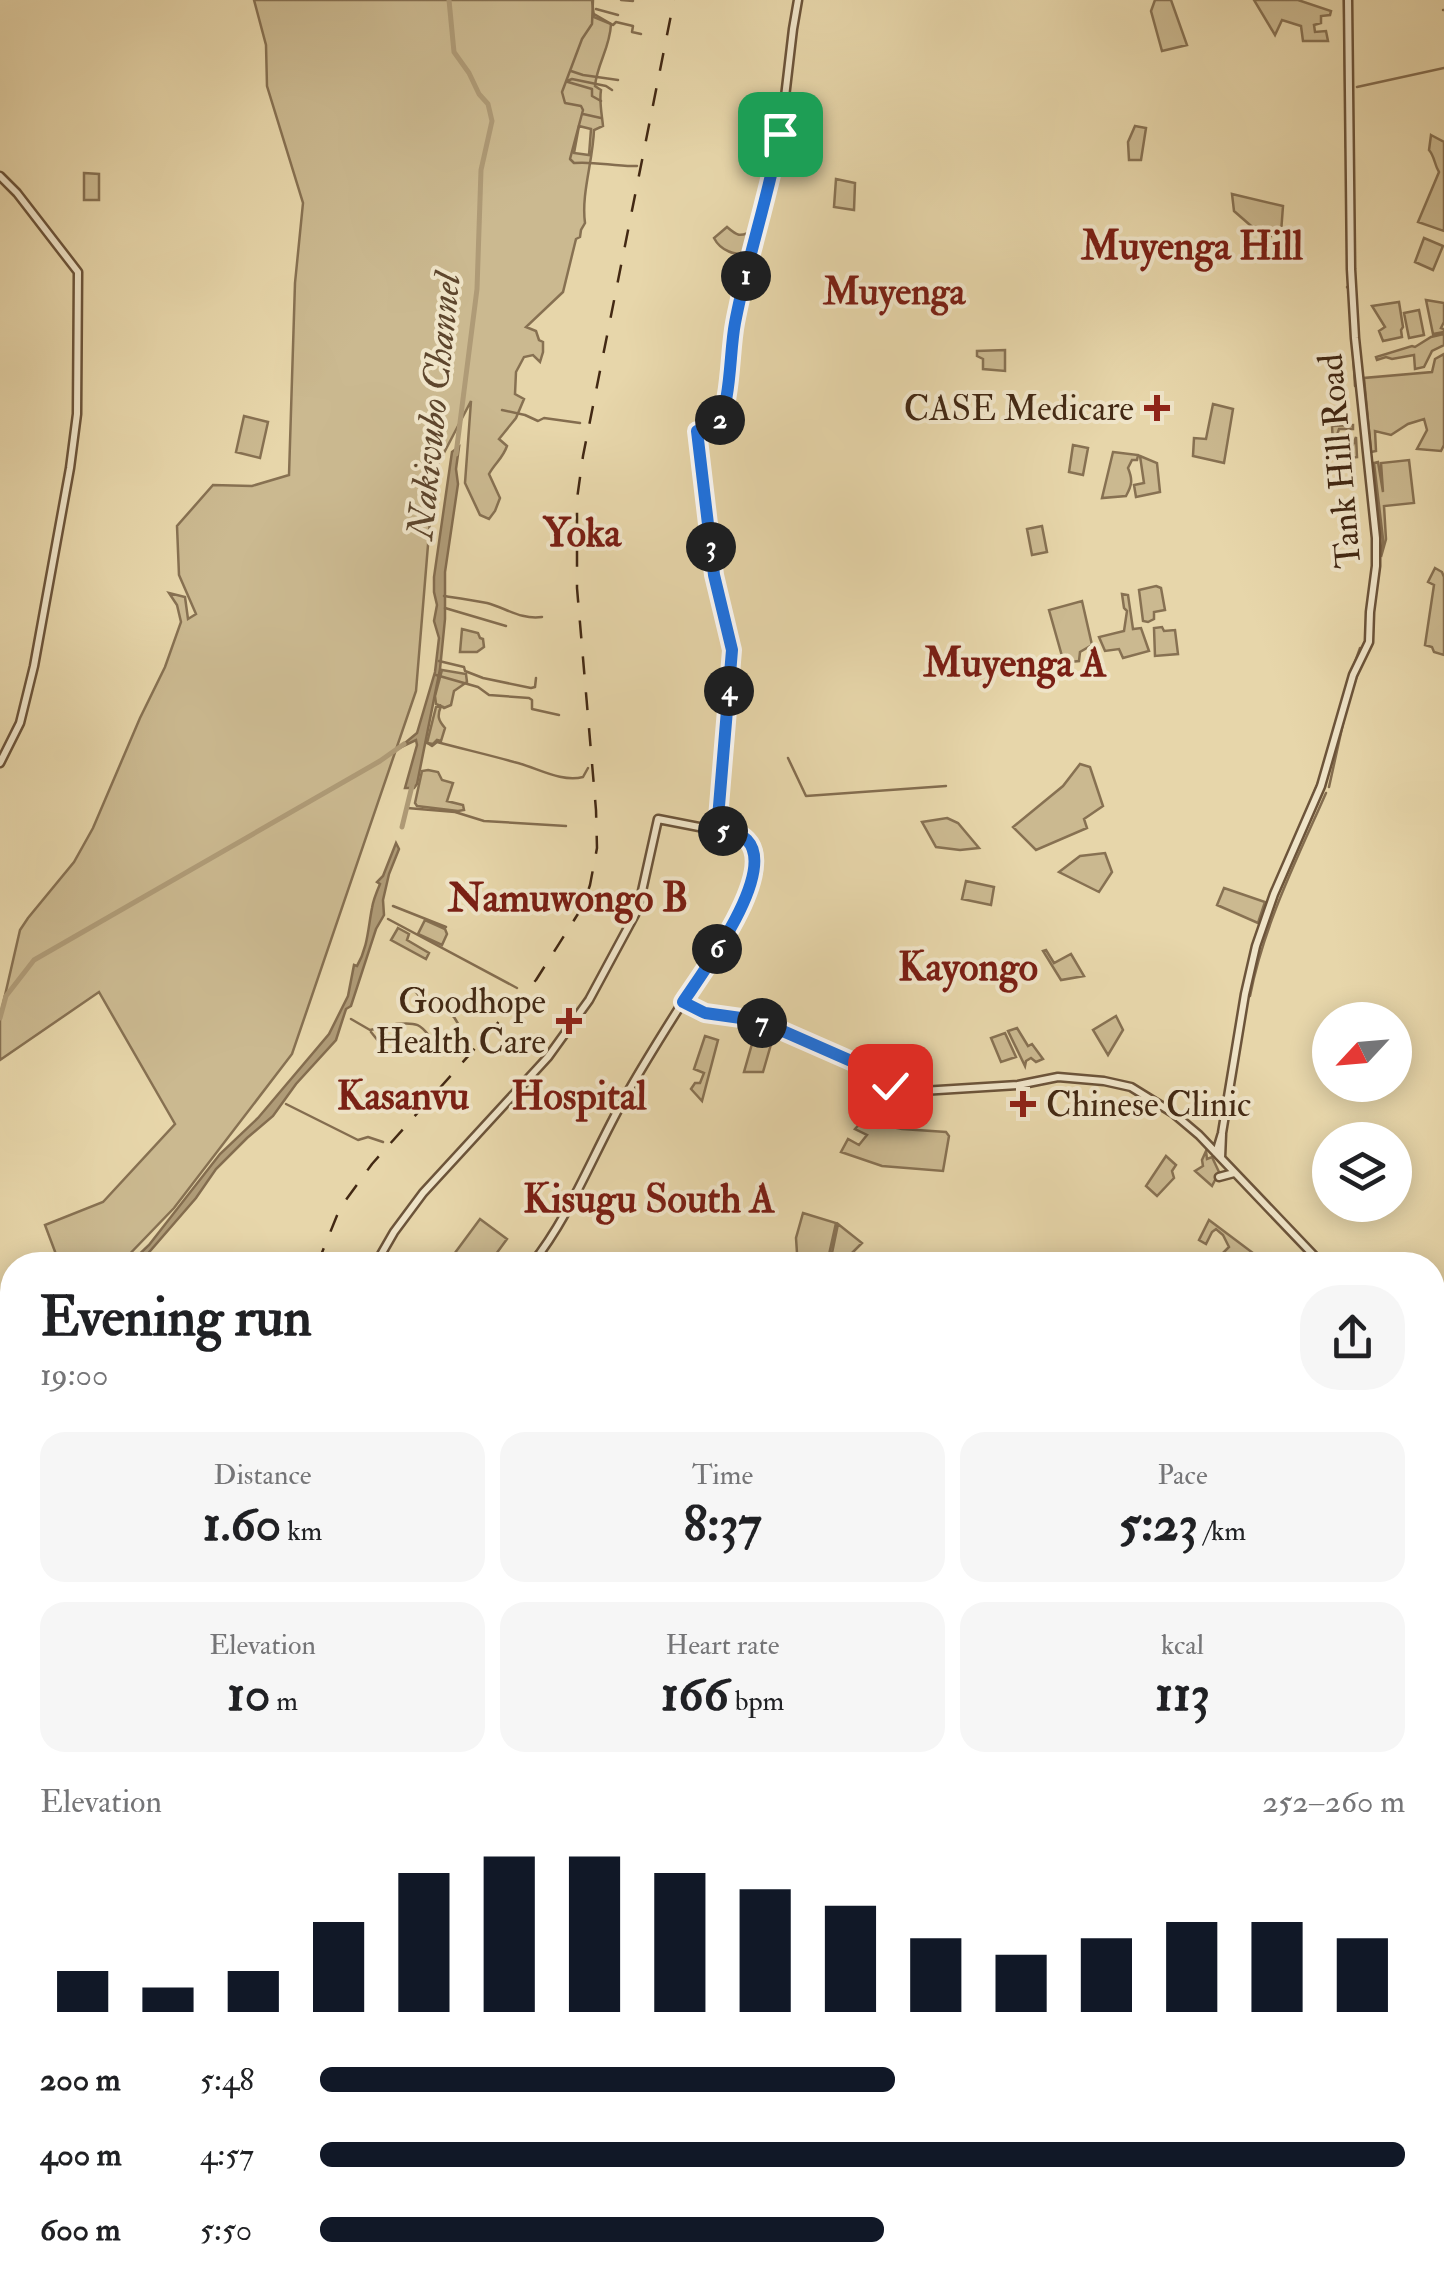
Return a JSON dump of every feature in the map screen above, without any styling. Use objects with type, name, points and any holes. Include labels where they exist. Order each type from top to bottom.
[{"type":"street","points":[[717,830],[732,650],[714,575],[697,431],[715,430],[722,415],[735,324],[778,144],[798,0]]},
{"type":"street","name":"Tank Hill Road","points":[[1223,1160],[1222,1132],[1256,946],[1321,786],[1353,675],[1369,642],[1376,538],[1354,338],[1348,0]]},
{"type":"street","points":[[0,176],[78,272],[76,414],[70,468],[34,666],[20,723],[0,763]]},
{"type":"street","points":[[383,1252],[423,1193],[517,1093],[582,1012],[638,910],[658,819],[740,835],[756,857],[754,878],[729,929],[624,1100],[564,1216],[540,1252]]},
{"type":"street","points":[[683,1002],[705,1013],[748,1019],[776,1028],[858,1064],[906,1092],[1018,1085],[1058,1078],[1124,1084],[1173,1113],[1311,1252]]},
{"type":"street","name":"Tank Hill Road","points":[[1222,1132],[1223,1160]]},
{"type":"street","points":[[1219,1176],[1235,1173]]},
{"type":"shaded area","points":[[254,0],[592,0],[594,17],[611,24],[595,86],[601,90],[603,126],[594,130],[585,223],[576,239],[563,292],[526,327],[536,331],[543,342],[543,352],[540,362],[533,355],[524,357],[516,372],[515,394],[524,399],[516,418],[499,439],[507,446],[489,474],[500,498],[495,511],[489,519],[480,515],[465,483],[471,401],[434,472],[416,691],[292,1054],[174,1208],[132,1252],[55,1252],[45,1225],[103,1202],[175,1124],[99,992],[0,1060],[0,1017],[20,930],[74,862],[93,828],[165,667],[181,622],[169,593],[185,597],[188,619],[196,614],[179,575],[177,526],[213,485],[252,486],[289,475],[295,283],[303,203],[267,86],[266,45]],"holes":[[[579,126],[591,129],[589,155],[574,153]]]},
{"type":"shaded area","points":[[1155,0],[1171,0],[1187,45],[1162,51],[1151,11]]},
{"type":"shaded area","points":[[1254,0],[1298,0],[1331,11],[1314,25],[1315,32],[1326,31],[1328,41],[1303,41],[1301,26],[1282,20],[1275,35]]},
{"type":"shaded area","points":[[1135,126],[1146,128],[1141,160],[1129,160],[1128,142]]},
{"type":"shaded area","points":[[1431,135],[1444,142],[1444,231],[1418,222],[1439,172],[1429,150]]},
{"type":"shaded area","points":[[84,173],[99,174],[99,200],[84,200]]},
{"type":"shaded area","points":[[836,179],[855,183],[854,210],[834,207]]},
{"type":"shaded area","points":[[1232,194],[1283,206],[1281,233],[1265,238],[1234,211]]},
{"type":"shaded area","points":[[727,227],[739,235],[757,230],[749,256],[729,252],[717,243],[714,238]]},
{"type":"shaded area","points":[[1424,238],[1443,246],[1433,270],[1415,262]]},
{"type":"shaded area","points":[[1426,300],[1444,303],[1444,332],[1433,334]]},
{"type":"shaded area","points":[[1399,302],[1402,337],[1383,341],[1379,331],[1385,327],[1372,306]]},
{"type":"shaded area","points":[[1419,310],[1424,335],[1409,338],[1404,313]]},
{"type":"shaded area","points":[[1444,334],[1444,345],[1432,351],[1424,367],[1415,369],[1414,355],[1377,360],[1376,357],[1415,347]]},
{"type":"shaded area","points":[[1005,350],[1005,371],[983,369],[983,359],[977,351]]},
{"type":"shaded area","points":[[1444,354],[1441,451],[1417,449],[1427,430],[1424,419],[1391,435],[1375,431],[1376,451],[1371,452],[1364,378],[1432,372],[1435,359]]},
{"type":"shaded area","points":[[1213,404],[1233,409],[1224,463],[1193,456],[1194,438],[1206,439]]},
{"type":"shaded area","points":[[244,416],[268,422],[260,458],[236,452]]},
{"type":"shaded area","points":[[1353,425],[1353,429],[1339,429],[1337,435],[1344,453],[1356,437],[1357,457],[1334,459],[1332,426]]},
{"type":"shaded area","points":[[1073,445],[1088,448],[1083,475],[1069,472]]},
{"type":"shaded area","points":[[459,447],[458,484],[445,572],[440,669],[417,784],[405,788],[416,740],[399,748],[417,733],[435,672],[439,638],[434,621],[434,577],[452,452]]},
{"type":"shaded area","points":[[1113,452],[1138,455],[1137,460],[1132,460],[1128,468],[1131,482],[1126,496],[1102,498]]},
{"type":"shaded area","points":[[1140,456],[1157,463],[1160,492],[1136,497],[1134,485],[1144,483]]},
{"type":"shaded area","points":[[1409,460],[1414,503],[1384,506],[1386,539],[1381,557],[1383,539],[1374,463],[1378,462],[1383,492],[1381,463]]},
{"type":"shaded area","points":[[1042,526],[1047,552],[1032,555],[1027,529]]},
{"type":"shaded area","points":[[1435,568],[1444,577],[1444,655],[1425,645],[1434,585],[1428,582]]},
{"type":"shaded area","points":[[1161,588],[1165,610],[1154,612],[1154,619],[1148,622],[1143,621],[1139,590]]},
{"type":"shaded area","points":[[1122,594],[1128,595],[1133,629],[1141,628],[1149,651],[1123,658],[1119,649],[1105,651],[1099,637],[1124,631],[1127,611]]},
{"type":"shaded area","points":[[1082,601],[1092,645],[1080,652],[1079,661],[1070,662],[1062,656],[1049,610]]},
{"type":"shaded area","points":[[1162,627],[1164,631],[1175,630],[1178,654],[1155,656],[1154,628]]},
{"type":"shaded area","points":[[462,629],[478,633],[484,647],[477,652],[460,652]]},
{"type":"shaded area","points":[[442,670],[466,674],[467,682],[454,691],[451,705],[444,708],[436,704]]},
{"type":"shaded area","points":[[441,706],[439,718],[445,728],[441,741],[427,743],[436,707]]},
{"type":"shaded area","points":[[1080,764],[1090,767],[1103,806],[1084,819],[1087,828],[1036,850],[1013,827],[1063,786]]},
{"type":"shaded area","points":[[428,770],[453,783],[447,801],[463,805],[464,810],[417,806],[422,771]]},
{"type":"shaded area","points":[[947,818],[958,823],[979,848],[936,847],[922,822]]},
{"type":"shaded area","points":[[396,843],[399,849],[383,900],[384,915],[336,1040],[273,1116],[216,1169],[149,1252],[142,1252],[220,1154],[258,1118],[329,1034],[348,996],[354,965],[357,966],[366,945],[380,884],[377,882]]},
{"type":"shaded area","points":[[1105,853],[1112,872],[1099,892],[1059,872],[1080,856]]},
{"type":"shaded area","points":[[966,881],[994,887],[991,905],[962,899]]},
{"type":"shaded area","points":[[1224,888],[1265,902],[1258,923],[1217,905]]},
{"type":"shaded area","points":[[425,920],[445,929],[442,945],[418,934]]},
{"type":"shaded area","points":[[398,928],[409,934],[407,940],[429,953],[426,959],[391,940]]},
{"type":"shaded area","points":[[1043,951],[1054,963],[1071,954],[1084,976],[1061,980]]},
{"type":"shaded area","points":[[1116,1016],[1123,1030],[1108,1055],[1093,1030]]},
{"type":"shaded area","points":[[1017,1028],[1028,1046],[1032,1044],[1043,1059],[1036,1062],[1031,1058],[1025,1066],[1008,1031]]},
{"type":"shaded area","points":[[756,1030],[774,1034],[763,1072],[744,1072]]},
{"type":"shaded area","points":[[1005,1033],[1016,1057],[1001,1062],[991,1038]]},
{"type":"shaded area","points":[[705,1036],[718,1040],[702,1101],[691,1089],[700,1083],[704,1073],[694,1069]]},
{"type":"shaded area","points":[[862,1121],[946,1132],[949,1136],[943,1171],[882,1166],[841,1152],[848,1139],[859,1145],[867,1135],[855,1129]]},
{"type":"shaded area","points":[[1206,1151],[1207,1159],[1212,1157],[1219,1172],[1212,1186],[1195,1171],[1203,1166]]},
{"type":"shaded area","points":[[1166,1156],[1176,1165],[1172,1171],[1174,1178],[1157,1196],[1146,1186]]},
{"type":"shaded area","points":[[803,1213],[836,1223],[830,1252],[797,1252],[796,1238]]},
{"type":"shaded area","points":[[480,1219],[507,1239],[498,1252],[456,1252]]},
{"type":"shaded area","points":[[1209,1220],[1252,1252],[1224,1252],[1229,1247],[1216,1229],[1206,1244],[1199,1240]]},
{"type":"shaded area","points":[[838,1224],[862,1243],[853,1252],[832,1252]]},
{"type":"waterway","name":"Nakivubo Channel","points":[[449,0],[454,52],[488,104],[492,121],[481,170],[477,289],[456,454]]},
{"type":"waterway","points":[[593,0],[592,24],[582,39],[562,92],[565,103],[581,106],[583,110],[570,159],[574,163],[637,166]]},
{"type":"waterway","points":[[621,0],[633,1]]},
{"type":"waterway","points":[[1344,0],[1346,148]]},
{"type":"waterway","points":[[596,9],[618,15]]},
{"type":"waterway","points":[[594,14],[613,25],[616,22],[633,26],[632,32],[641,34]]},
{"type":"waterway","points":[[1357,87],[1444,68]]},
{"type":"waterway","points":[[571,71],[618,80]]},
{"type":"waterway","points":[[567,81],[612,90]]},
{"type":"waterway","points":[[568,82],[592,89],[592,96],[601,101]]},
{"type":"waterway","points":[[583,114],[601,118]]},
{"type":"waterway","points":[[1348,274],[1355,386]]},
{"type":"waterway","points":[[502,410],[538,421],[544,418],[580,423]]},
{"type":"waterway","points":[[1373,463],[1381,529],[1379,556]]},
{"type":"waterway","points":[[444,596],[487,603],[527,617],[542,617]]},
{"type":"waterway","points":[[445,608],[506,626]]},
{"type":"waterway","points":[[1354,665],[1360,648]]},
{"type":"waterway","points":[[439,661],[464,667],[483,678],[531,688],[535,687],[536,678]]},
{"type":"waterway","points":[[1351,693],[1360,667]]},
{"type":"waterway","points":[[436,675],[478,687],[489,695],[529,698],[532,709],[559,715]]},
{"type":"waterway","points":[[1329,787],[1346,710]]},
{"type":"waterway","points":[[426,742],[566,778],[583,777],[588,768]]},
{"type":"waterway","points":[[0,1018],[6,996],[34,960],[404,744]]},
{"type":"waterway","points":[[788,758],[806,796],[946,786]]},
{"type":"waterway","points":[[1296,836],[1320,778]]},
{"type":"waterway","name":"Nakivubo Channel","points":[[402,827],[412,786]]},
{"type":"waterway","points":[[1250,996],[1273,918],[1326,793]]},
{"type":"waterway","points":[[407,808],[455,812],[484,821],[566,826]]},
{"type":"waterway","points":[[393,906],[446,927]]},
{"type":"waterway","points":[[388,919],[517,988]]},
{"type":"waterway","points":[[1250,957],[1255,941]]},
{"type":"waterway","points":[[415,991],[434,1013],[445,1011],[460,1027]]},
{"type":"waterway","points":[[351,1019],[370,1030],[393,1025]]},
{"type":"waterway","points":[[396,1024],[417,1025],[438,1046]]},
{"type":"waterway","points":[[371,1032],[379,1042]]},
{"type":"waterway","points":[[286,1104],[358,1140],[368,1137],[383,1142]]},
{"type":"waterway","points":[[1234,1177],[1306,1252]]},
{"type":"railway","points":[[322,1252],[340,1208],[372,1164],[536,980],[583,906],[590,885],[597,848],[596,810],[577,588],[577,499],[674,0]]},
{"type":"place","name":"CASE Medicare","points":[[1157,408]]},
{"type":"place","name":"Goodhope Health Care","points":[[569,1021]]},
{"type":"place","name":"Chinese Clinic","points":[[1023,1104]]},
{"type":"district","name":"Muyenga Hill","points":[[1192,245]]},
{"type":"district","name":"Muyenga","points":[[894,291]]},
{"type":"district","name":"Yoka","points":[[582,532]]},
{"type":"district","name":"Muyenga A","points":[[1015,662]]},
{"type":"district","name":"Namuwongo B","points":[[568,897]]},
{"type":"district","name":"Kayongo","points":[[968,966]]},
{"type":"district","name":"Kasanvu","points":[[403,1095]]},
{"type":"district","name":"Hospital","points":[[579,1095]]},
{"type":"district","name":"Kisugu South A","points":[[649,1198]]},
{"type":"route","points":[[780,134],[735,324],[722,415],[715,430],[697,431],[714,575],[733,663],[717,830],[748,841],[756,866],[746,897],[729,929],[683,1002],[705,1013],[748,1019],[776,1028],[866,1068],[890,1086]]}]
